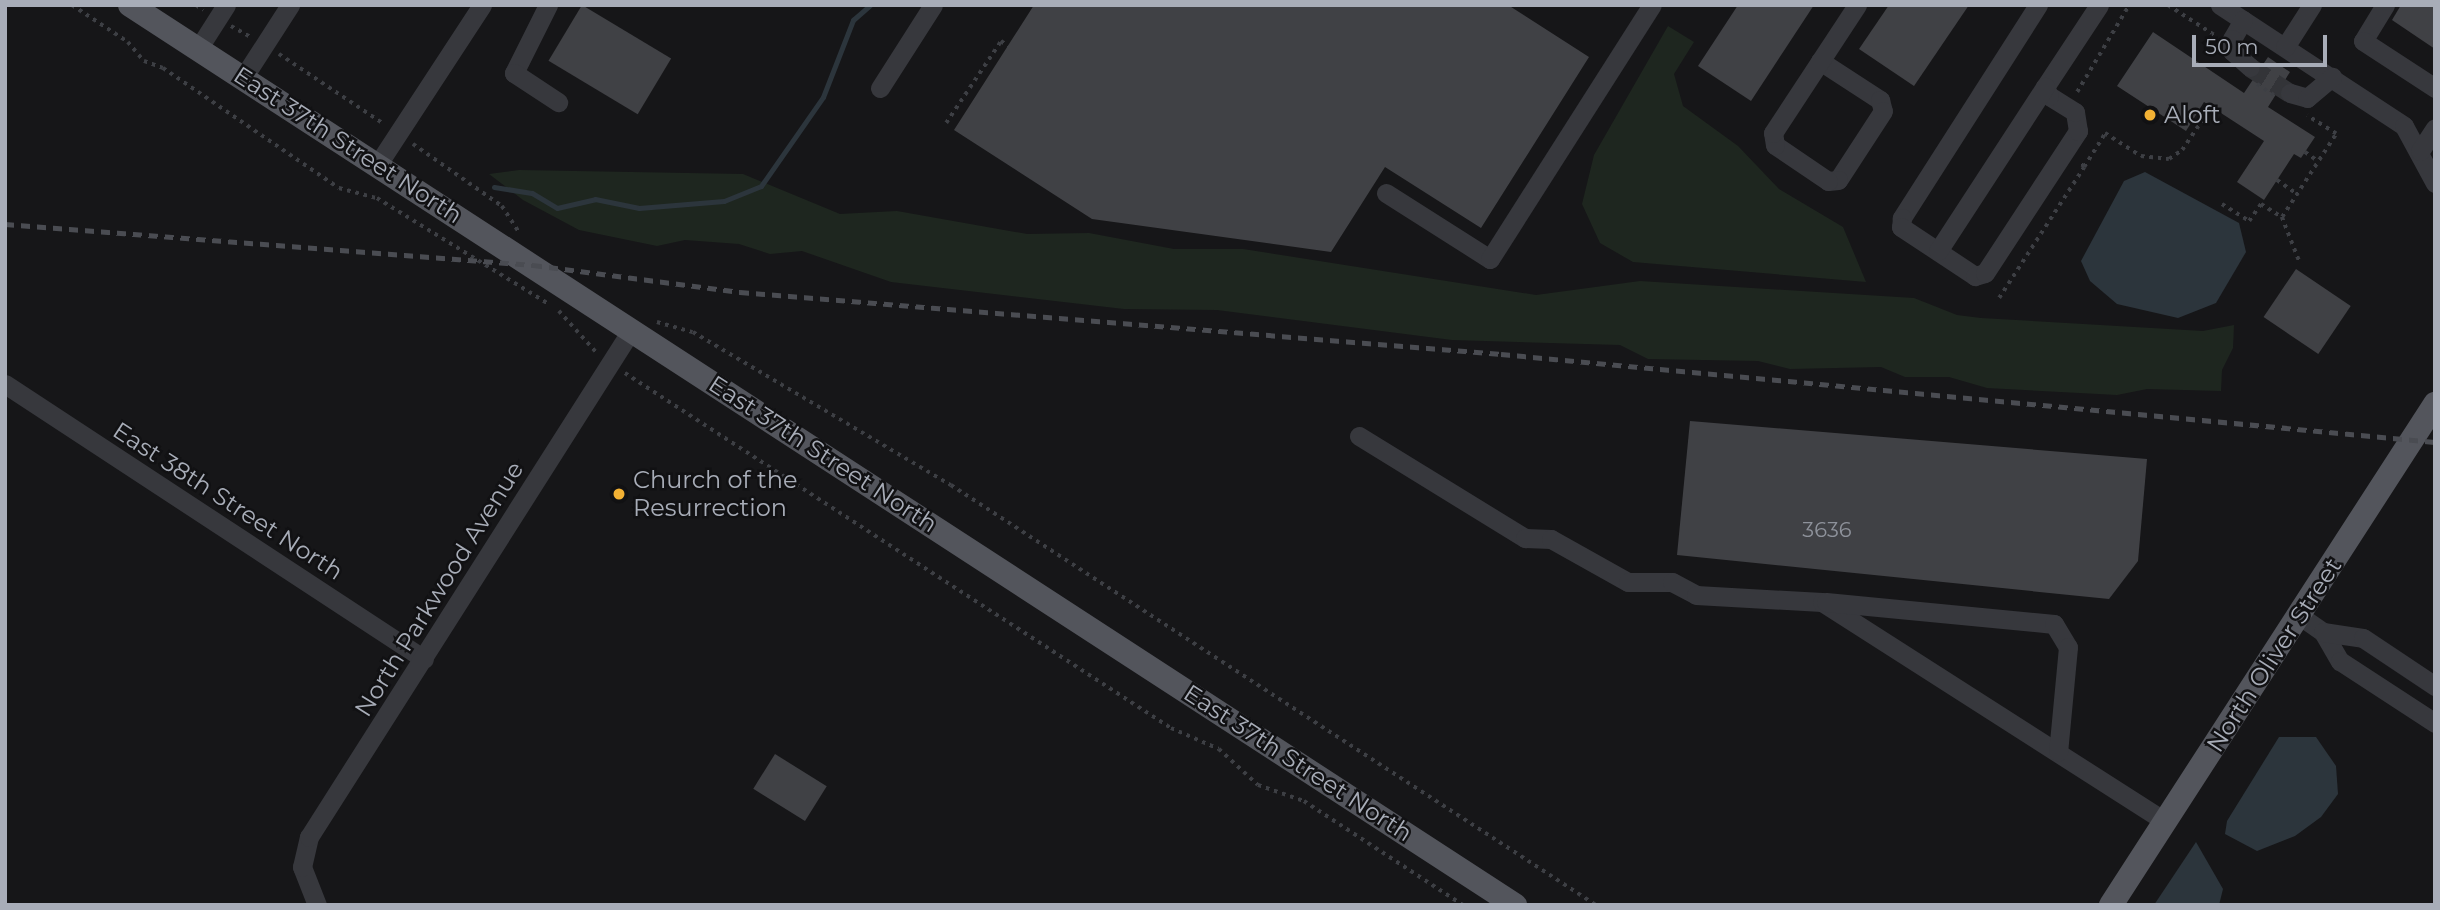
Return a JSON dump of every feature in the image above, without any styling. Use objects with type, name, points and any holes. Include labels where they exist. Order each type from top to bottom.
[{"type":"main road","name":"East 37th Street North","points":[[130,5],[378,164],[638,321],[1504,902]]},
{"type":"main road","name":"North Oliver Street","points":[[2111,905],[2435,404]]},
{"type":"street","points":[[243,78],[290,5]]},
{"type":"street","points":[[378,164],[482,5]]},
{"type":"street","points":[[548,5],[514,73],[558,103]]},
{"type":"street","points":[[880,88],[933,5]]},
{"type":"street","points":[[1386,193],[1490,259],[1652,5]]},
{"type":"street","points":[[1820,61],[1880,100],[1883,111],[1838,180],[1828,181],[1775,145],[1773,133],[1820,61],[1857,5]]},
{"type":"street","points":[[2038,5],[1902,218],[1901,227],[1975,276],[1985,273],[2071,142],[2081,122],[2045,87]]},
{"type":"street","points":[[1938,251],[2099,5]]},
{"type":"street","points":[[2220,5],[2404,125],[2435,183]]},
{"type":"street","points":[[2285,47],[2312,5]]},
{"type":"street","points":[[2385,5],[2362,41],[2435,88]]},
{"type":"street","points":[[198,49],[222,12]]},
{"type":"street","points":[[2243,20],[2232,39],[2232,51],[2249,73]]},
{"type":"street","points":[[2286,96],[2307,98],[2332,77]]},
{"type":"street","points":[[2420,151],[2435,128]]},
{"type":"street","name":"North Parkwood Avenue","points":[[317,905],[304,880],[309,836],[638,321]]},
{"type":"street","name":"East 38th Street North","points":[[5,384],[424,659]]},
{"type":"street","points":[[1359,436],[1525,538],[1551,539],[1628,582],[1672,582],[1696,596],[1822,602],[2054,624],[2068,647],[2058,752]]},
{"type":"street","points":[[1822,602],[2165,821]]},
{"type":"street","points":[[2300,616],[2323,632],[2340,661],[2435,723]]},
{"type":"street","points":[[2323,632],[2363,638],[2435,686]]},
{"type":"path","points":[[72,5],[128,42],[144,61],[163,68],[340,188],[377,198],[562,312],[611,363],[1171,728],[1219,749],[1258,785],[1304,801],[1463,905]]},
{"type":"path","points":[[196,5],[222,12],[264,45],[502,206],[522,236]]},
{"type":"path","points":[[2168,5],[2222,40]]},
{"type":"path","points":[[946,123],[1001,41],[1008,46]]},
{"type":"path","points":[[2249,73],[2286,96]]},
{"type":"path","points":[[2097,131],[2105,133],[2141,156],[2169,159],[2182,150],[2211,107]]},
{"type":"path","points":[[2282,217],[2336,134],[2303,113]]},
{"type":"path","points":[[2084,167],[2105,133]]},
{"type":"path","points":[[2305,152],[2318,161]]},
{"type":"path","points":[[2277,180],[2297,194]]},
{"type":"path","points":[[2222,204],[2249,221],[2261,204],[2282,217],[2300,263]]},
{"type":"path","points":[[638,321],[693,332],[951,485],[1597,905]]},
{"type":"shaded area","points":[[1668,26],[1694,42],[1674,74],[1683,106],[1738,146],[1779,189],[1843,227],[1866,282],[1633,262],[1600,243],[1582,204],[1594,155]]},
{"type":"shaded area","points":[[519,170],[743,174],[840,214],[897,211],[1027,234],[1089,233],[1174,249],[1243,249],[1536,295],[1640,281],[1914,298],[1957,315],[1981,318],[2203,331],[2234,325],[2233,348],[2222,370],[2221,391],[2147,389],[2117,395],[1987,388],[1949,377],[1905,377],[1881,367],[1790,369],[1758,361],[1648,359],[1620,345],[1452,340],[1217,310],[1124,309],[891,282],[802,251],[770,254],[739,244],[685,240],[657,246],[579,230],[523,200],[489,174]]},
{"type":"shaded area","points":[[2145,172],[2239,223],[2246,252],[2216,303],[2178,318],[2117,304],[2090,281],[2081,261],[2124,181]]},
{"type":"shaded area","points":[[2279,737],[2316,737],[2336,766],[2338,794],[2321,817],[2295,836],[2257,851],[2225,834],[2227,821]]},
{"type":"shaded area","points":[[2196,842],[2223,889],[2219,905],[2154,905]]},
{"type":"building","points":[[582,5],[671,59],[638,114],[549,61]]},
{"type":"building","points":[[1034,5],[1508,5],[1589,57],[1481,228],[1385,167],[1331,252],[1092,219],[954,130]]},
{"type":"building","points":[[1738,5],[1814,5],[1751,101],[1698,66]]},
{"type":"building","points":[[1889,5],[1969,5],[1914,86],[1859,49]]},
{"type":"building","points":[[2401,5],[2435,5],[2435,49],[2392,20]]},
{"type":"building","points":[[2153,32],[2244,93],[2268,57],[2290,72],[2268,107],[2315,137],[2301,158],[2294,154],[2264,200],[2237,182],[2264,141],[2204,102],[2186,131],[2117,86]]},
{"type":"building","points":[[2296,269],[2351,306],[2318,354],[2264,317]]},
{"type":"building","points":[[1690,421],[2147,459],[2138,561],[2109,599],[1677,555]]},
{"type":"building","points":[[775,754],[827,786],[805,821],[753,789]]},
{"type":"waterway","points":[[494,187],[532,193],[557,208],[595,199],[639,208],[724,201],[761,186],[823,97],[853,20],[870,5]]},
{"type":"tunnel","points":[[2250,67],[2290,93]]},
{"type":"railway","points":[[5,224],[533,265],[740,292],[1501,354],[2435,442]]},
{"type":"place","name":"Aloft","points":[[2150,115]]},
{"type":"place","name":"Church of the Resurrection","points":[[619,494]]}]
